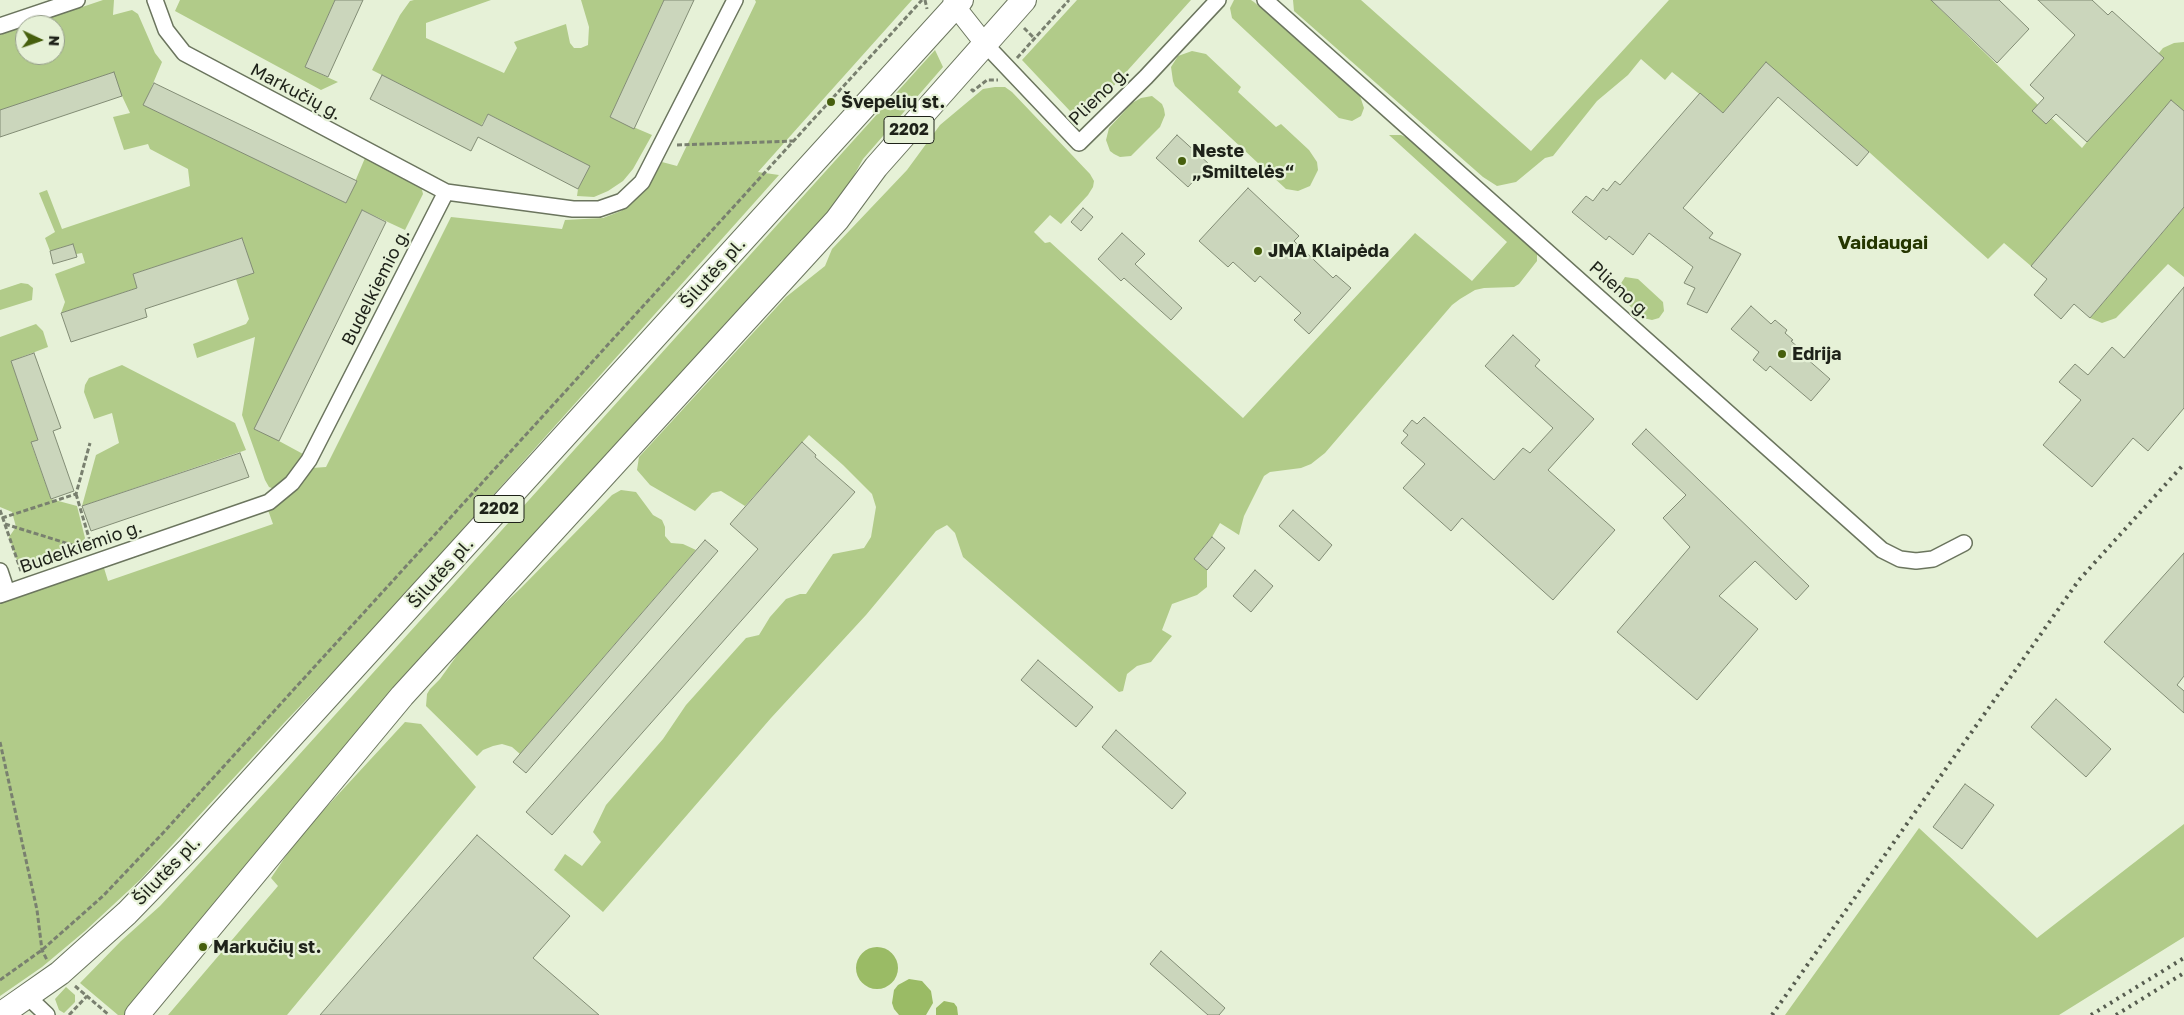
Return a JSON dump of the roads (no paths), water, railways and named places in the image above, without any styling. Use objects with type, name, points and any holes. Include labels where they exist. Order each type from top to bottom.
[{"type":"main road","name":"2202","points":[[137,1015],[402,696],[837,220],[876,167],[1024,0]]},
{"type":"main road","name":"Šilutės pl.","points":[[28,997],[60,973],[127,913],[202,835],[956,2]]},
{"type":"main road","name":"2202","points":[[0,1015],[28,997]]},
{"type":"street","points":[[0,26],[77,0]]},
{"type":"street","name":"Markučių g.","points":[[155,0],[166,30],[184,53],[446,192]]},
{"type":"street","points":[[446,192],[573,209],[599,209],[622,201],[642,182],[735,0]]},
{"type":"street","name":"Plieno g.","points":[[985,44],[1079,143],[1218,0]]},
{"type":"street","name":"Plieno g.","points":[[1266,0],[1882,550],[1900,559],[1916,561],[1933,559],[1964,543]]},
{"type":"street","points":[[956,2],[985,44]]},
{"type":"street","name":"Budelkiemio g.","points":[[4,594],[269,502],[292,484],[309,460],[446,192]]},
{"type":"street","points":[[0,571],[4,594]]},
{"type":"street","points":[[28,997],[47,1015]]},
{"type":"railway","points":[[1772,1015],[2079,580],[2184,464]]},
{"type":"railway","points":[[2091,1015],[2184,958]]},
{"type":"railway","points":[[2116,1015],[2184,973]]},
{"type":"place","name":"Švepelių st.","points":[[831,102]]},
{"type":"place","name":"Neste „Smiltelės“","points":[[1182,161]]},
{"type":"place","name":"JMA Klaipėda","points":[[1258,251]]},
{"type":"place","name":"Edrija","points":[[1782,354]]},
{"type":"place","name":"Markučių st.","points":[[203,947]]},
{"type":"district","name":"Vaidaugai","points":[[1883,243]]}]
